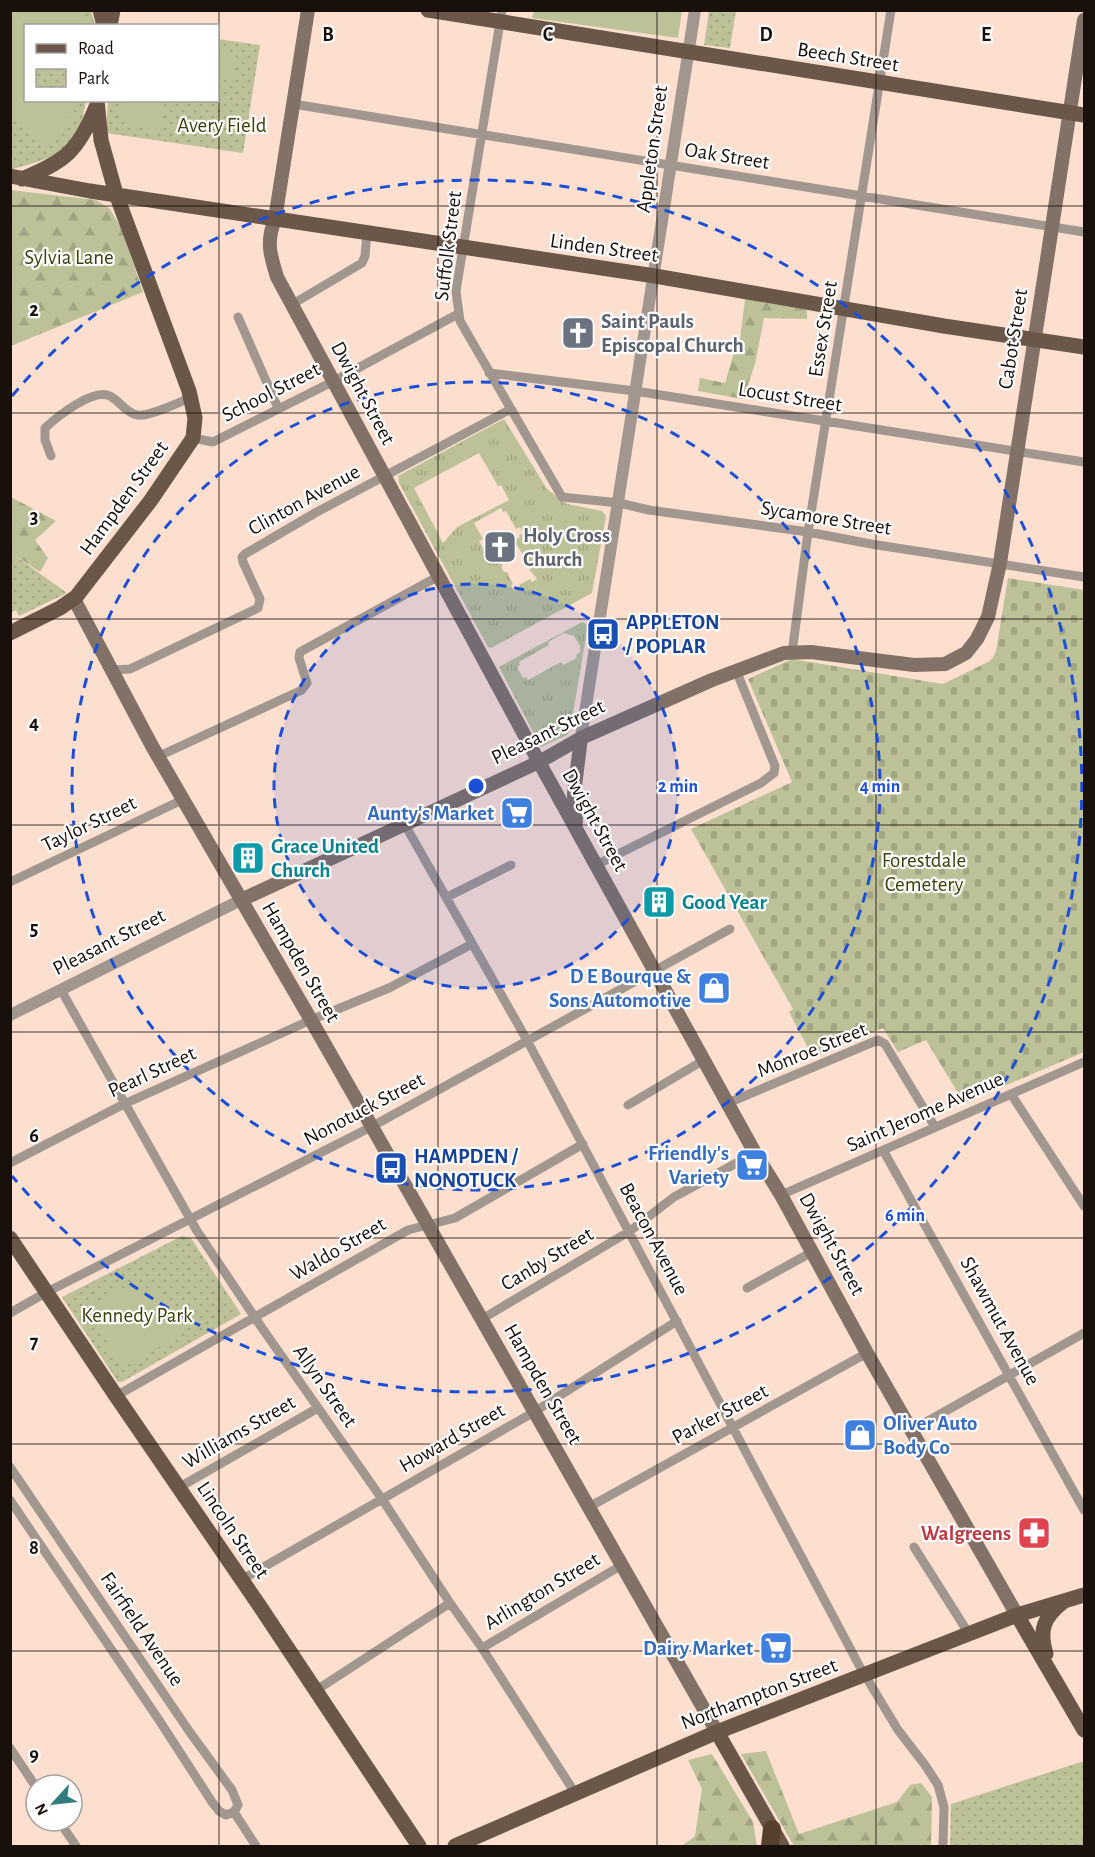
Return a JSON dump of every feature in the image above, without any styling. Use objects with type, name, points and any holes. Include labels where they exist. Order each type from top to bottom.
[{"type":"main road","name":"Dwight Street","points":[[308,10],[274,219],[269,233],[270,253],[277,277],[539,762],[755,1153],[781,1195],[867,1353],[1017,1615]]},
{"type":"main road","name":"Beech Street","points":[[428,10],[501,16],[688,52],[1077,114]]},
{"type":"main road","name":"Cabot Street","points":[[960,656],[977,639],[988,617],[1000,563],[1051,227],[1077,114],[1084,20]]},
{"type":"main road","points":[[16,177],[52,167],[71,153],[87,128],[97,103]]},
{"type":"main road","name":"Hampden Street","points":[[97,103],[101,140],[116,195],[190,398],[195,418],[193,438],[151,500],[74,599],[182,800],[482,1319],[717,1732]]},
{"type":"main road","name":"Linden Street","points":[[16,177],[116,195],[463,249],[654,276],[944,326],[1084,347]]},
{"type":"main road","points":[[10,633],[74,599]]},
{"type":"main road","name":"Pleasant Street","points":[[241,900],[539,762],[581,738],[736,670],[784,653],[811,652],[914,665],[945,664],[960,656]]},
{"type":"main road","name":"Appleton Street","points":[[576,828],[574,794],[581,738]]},
{"type":"main road","name":"Lincoln Street","points":[[10,1238],[419,1846]]},
{"type":"main road","name":"Northampton Street","points":[[454,1846],[717,1732],[1017,1615],[1084,1594]]},
{"type":"main road","points":[[1053,1674],[1042,1636],[1044,1625],[1054,1610],[1066,1599]]},
{"type":"main road","points":[[1017,1615],[1084,1730]]},
{"type":"main road","points":[[717,1732],[771,1838],[782,1846]]},
{"type":"street","name":"Appleton Street","points":[[581,738],[695,10]]},
{"type":"street","name":"Essex Street","points":[[792,653],[808,532],[891,10]]},
{"type":"street","name":"Suffolk Street","points":[[501,16],[456,291],[458,314],[489,373],[562,496]]},
{"type":"street","name":"Oak Street","points":[[293,104],[1084,232]]},
{"type":"street","points":[[291,305],[362,262],[365,256],[367,233]]},
{"type":"street","name":"School Street","points":[[193,438],[213,442],[334,381],[458,314]]},
{"type":"street","points":[[238,317],[278,408]]},
{"type":"street","name":"Locust Street","points":[[489,373],[635,391],[1084,462]]},
{"type":"street","points":[[51,456],[45,440],[45,428],[56,417],[87,398],[100,394],[108,395],[126,411],[139,416],[190,398]]},
{"type":"street","name":"Clinton Avenue","points":[[113,670],[130,669],[258,609],[260,599],[243,562],[242,557],[245,554],[315,513],[511,409]]},
{"type":"street","name":"Sycamore Street","points":[[562,496],[808,532],[1084,577]]},
{"type":"street","points":[[158,757],[302,690],[307,683],[299,658],[300,652],[440,576]]},
{"type":"street","points":[[596,865],[761,783],[774,772],[775,766],[736,670]]},
{"type":"street","name":"Taylor Street","points":[[10,882],[182,800]]},
{"type":"street","name":"Beacon Avenue","points":[[404,823],[528,1042],[865,1676],[898,1730],[938,1785],[944,1807],[943,1846]]},
{"type":"street","points":[[447,897],[511,865]]},
{"type":"street","name":"Pleasant Street","points":[[10,1015],[241,900]]},
{"type":"street","name":"Nonotuck Street","points":[[10,1313],[371,1127],[730,929]]},
{"type":"street","name":"Pearl Street","points":[[10,1163],[124,1104],[310,1020],[389,988],[472,944]]},
{"type":"street","name":"Allyn Street","points":[[61,990],[191,1220],[482,1648],[575,1793]]},
{"type":"street","name":"Monroe Street","points":[[728,1103],[878,1040],[885,1044],[935,1127]]},
{"type":"street","points":[[628,1105],[704,1060]]},
{"type":"street","name":"Saint Jerome Avenue","points":[[781,1195],[1084,1062]]},
{"type":"street","points":[[1011,1094],[1084,1206]]},
{"type":"street","name":"Waldo Street","points":[[116,1396],[408,1230],[455,1218],[583,1144]]},
{"type":"street","name":"Shawmut Avenue","points":[[883,1150],[1084,1510]]},
{"type":"street","name":"Canby Street","points":[[482,1319],[630,1231],[674,1197],[755,1153]]},
{"type":"street","points":[[747,1288],[812,1252]]},
{"type":"street","name":"Howard Street","points":[[241,1580],[534,1412],[677,1321]]},
{"type":"street","points":[[912,1430],[1084,1333]]},
{"type":"street","name":"Parker Street","points":[[589,1507],[867,1353]]},
{"type":"street","name":"Williams Street","points":[[178,1488],[318,1408]]},
{"type":"street","name":"Fairfield Avenue","points":[[10,1467],[189,1731],[232,1790],[238,1805],[234,1812],[226,1815],[219,1811],[212,1802],[10,1500]]},
{"type":"street","points":[[914,1547],[969,1634]]},
{"type":"street","name":"Arlington Street","points":[[482,1648],[622,1565]]},
{"type":"street","points":[[315,1691],[450,1603]]},
{"type":"street","points":[[11,1750],[27,1773]]},
{"type":"street","name":"Fairfield Avenue","points":[[234,1812],[256,1846]]},
{"type":"street","points":[[67,1833],[76,1846]]},
{"type":"green space","points":[[534,10],[682,11],[678,38],[532,18]]},
{"type":"green space","points":[[10,11],[91,11],[95,24],[24,24],[24,102],[86,102],[78,131],[72,142],[64,149],[43,160],[10,168]]},
{"type":"green space","points":[[10,11],[80,11],[86,24],[24,24],[24,102],[74,102],[66,132],[46,147],[11,115]]},
{"type":"green space","points":[[709,11],[736,11],[730,48],[704,45]]},
{"type":"green space","name":"Avery Field","points":[[219,39],[260,45],[243,153],[106,133],[108,102],[219,102]]},
{"type":"green space","points":[[219,54],[237,57],[234,77],[219,75]]},
{"type":"green space","points":[[121,102],[165,102],[161,133],[123,122],[119,116]]},
{"type":"green space","name":"Sylvia Lane","points":[[10,190],[96,200],[110,209],[121,228],[143,292],[11,346]]},
{"type":"green space","points":[[745,299],[807,310],[807,319],[764,318],[755,364],[743,399],[698,391],[700,378],[725,383],[735,349],[739,348]]},
{"type":"green space","points":[[504,419],[547,489],[567,504],[602,511],[606,516],[592,593],[491,648],[488,647],[399,483],[398,476]],"holes":[[[479,453],[509,500],[457,527],[443,543],[414,488]],[[501,508],[503,512],[506,511],[516,529],[520,527],[523,533],[514,541],[528,566],[533,560],[538,563],[536,567],[529,569],[537,579],[532,582],[530,579],[514,591],[511,586],[513,584],[507,572],[504,572],[501,567],[503,566],[496,553],[488,557],[479,541],[483,539],[474,523]]]},
{"type":"green space","points":[[11,497],[56,521],[35,540],[48,558],[40,572],[11,553]]},
{"type":"green space","points":[[11,553],[67,593],[19,616],[16,610],[11,613]]},
{"type":"green space","name":"Forestdale Cemetery","points":[[1008,578],[1084,590],[1084,1052],[964,1103],[926,1040],[898,1052],[883,1028],[813,1057],[789,1012],[793,1009],[691,829],[792,782],[748,679],[792,659],[943,684],[993,658]]},
{"type":"green space","points":[[582,622],[588,625],[570,731],[567,735],[541,747],[499,667]],"holes":[[[564,633],[574,636],[580,646],[577,658],[563,665],[561,662],[528,680],[526,677],[523,678],[517,667],[520,665],[519,662],[549,645],[548,642]]]},
{"type":"green space","name":"Kennedy Park","points":[[182,1236],[191,1238],[241,1314],[122,1382],[118,1382],[62,1297]]},
{"type":"green space","points":[[130,1287],[151,1290],[158,1294],[171,1306],[185,1332],[128,1365],[119,1363],[87,1307],[119,1289]]},
{"type":"green space","points":[[766,1751],[799,1834],[897,1802],[910,1785],[921,1783],[932,1797],[931,1846],[794,1846],[741,1754]]},
{"type":"green space","points":[[712,1754],[753,1822],[757,1846],[682,1846],[695,1836],[702,1789],[688,1760]]},
{"type":"green space","points":[[1084,1761],[1084,1846],[950,1846],[951,1804]]},
{"type":"place","name":"Saint Pauls Episcopal Church","points":[[578,333]]},
{"type":"place","name":"Holy Cross Church","points":[[500,547]]},
{"type":"place","name":"APPLETON / POPLAR","points":[[603,634]]},
{"type":"place","name":"Aunty's Market","points":[[517,813]]},
{"type":"place","name":"Grace United Church","points":[[248,858]]},
{"type":"place","name":"Good Year","points":[[659,902]]},
{"type":"place","name":"D E Bourque & Sons Automotive","points":[[714,988]]},
{"type":"place","name":"Friendly's Variety","points":[[752,1165]]},
{"type":"place","name":"HAMPDEN / NONOTUCK","points":[[391,1168]]},
{"type":"place","name":"Oliver Auto Body Co","points":[[860,1435]]},
{"type":"place","name":"Walgreens","points":[[1034,1533]]},
{"type":"place","name":"Dairy Market","points":[[776,1648]]}]
